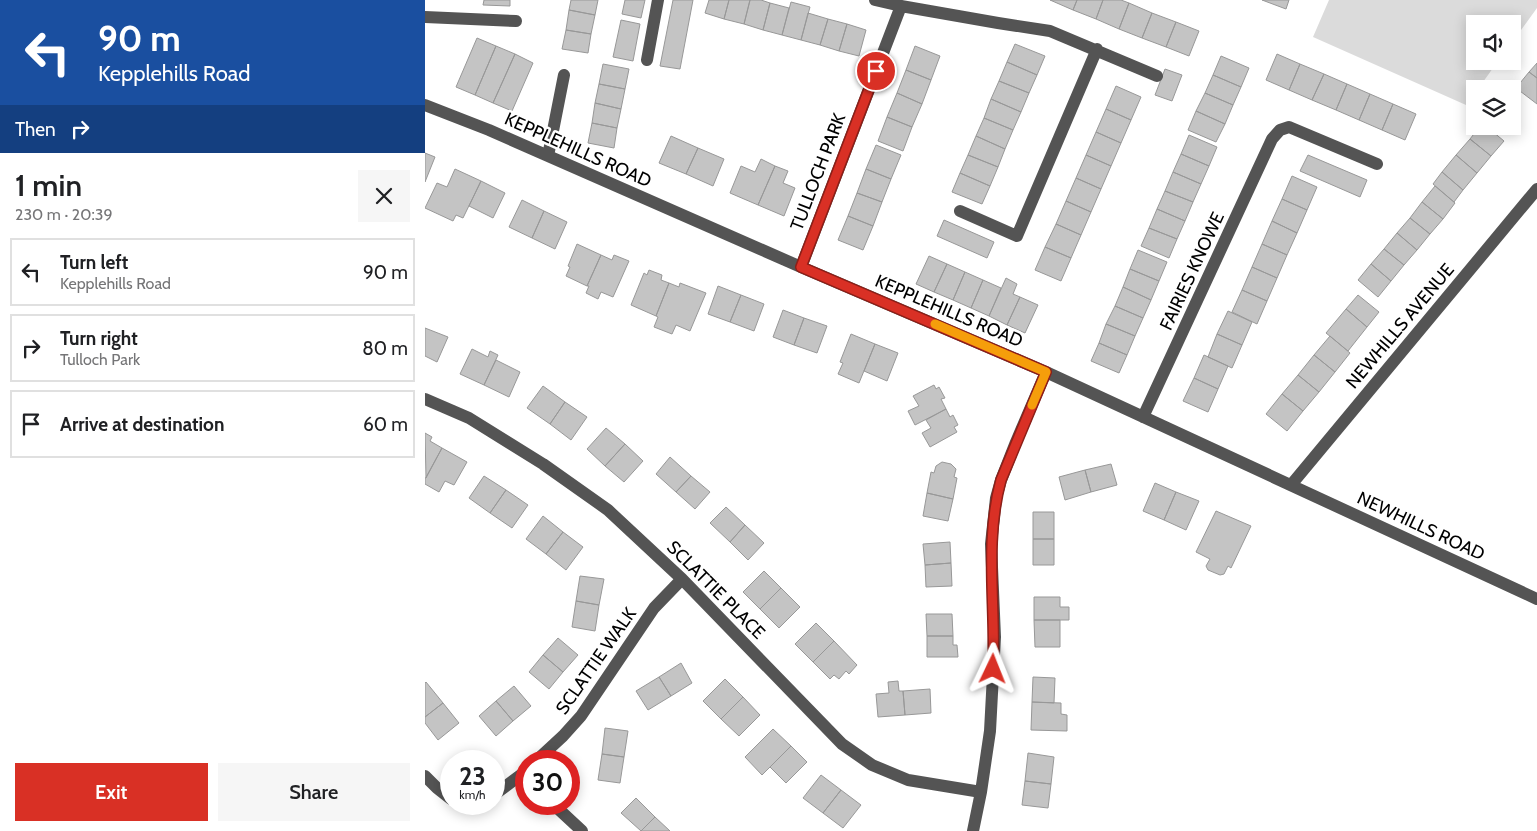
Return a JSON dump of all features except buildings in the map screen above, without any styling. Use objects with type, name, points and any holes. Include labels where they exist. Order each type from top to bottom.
[{"type":"street","points":[[647,60],[658,0]]},
{"type":"street","points":[[875,0],[998,23],[1040,28],[1157,76]]},
{"type":"street","name":"TULLOCH PARK","points":[[801,267],[901,6]]},
{"type":"street","points":[[425,17],[516,21]]},
{"type":"street","points":[[960,211],[1017,236],[1097,50]]},
{"type":"street","points":[[548,156],[564,75]]},
{"type":"street","name":"KEPPLEHILLS ROAD","points":[[425,105],[489,130],[1046,372],[1291,485]]},
{"type":"street","name":"FAIRIES KNOWE","points":[[1143,417],[1272,140],[1280,130],[1289,127],[1377,164]]},
{"type":"street","name":"NEWHILLS AVENUE","points":[[1291,485],[1537,189]]},
{"type":"street","points":[[973,831],[990,730],[995,637],[991,544],[996,498],[1010,457],[1046,372]]},
{"type":"street","name":"SCLATTIE PLACE","points":[[425,399],[469,418],[543,464],[609,510],[682,578],[842,744],[871,765],[909,780],[981,792]]},
{"type":"street","name":"NEWHILLS ROAD","points":[[1291,485],[1537,599]]},
{"type":"street","name":"SCLATTIE WALK","points":[[548,750],[581,716],[654,608],[682,578]]},
{"type":"street","points":[[425,776],[440,790]]},
{"type":"street","points":[[565,815],[582,831]]},
{"type":"shaded area","points":[[1329,0],[1537,0],[1537,8],[1521,30],[1521,15],[1466,15],[1466,70],[1492,70],[1484,80],[1466,80],[1466,105],[1313,37]]},
{"type":"slow traffic","points":[[935,324],[1046,372],[1032,405]]},
{"type":"route","points":[[876,71],[801,267],[1046,372],[1016,442],[996,498],[991,544],[995,637],[993,669]]}]
